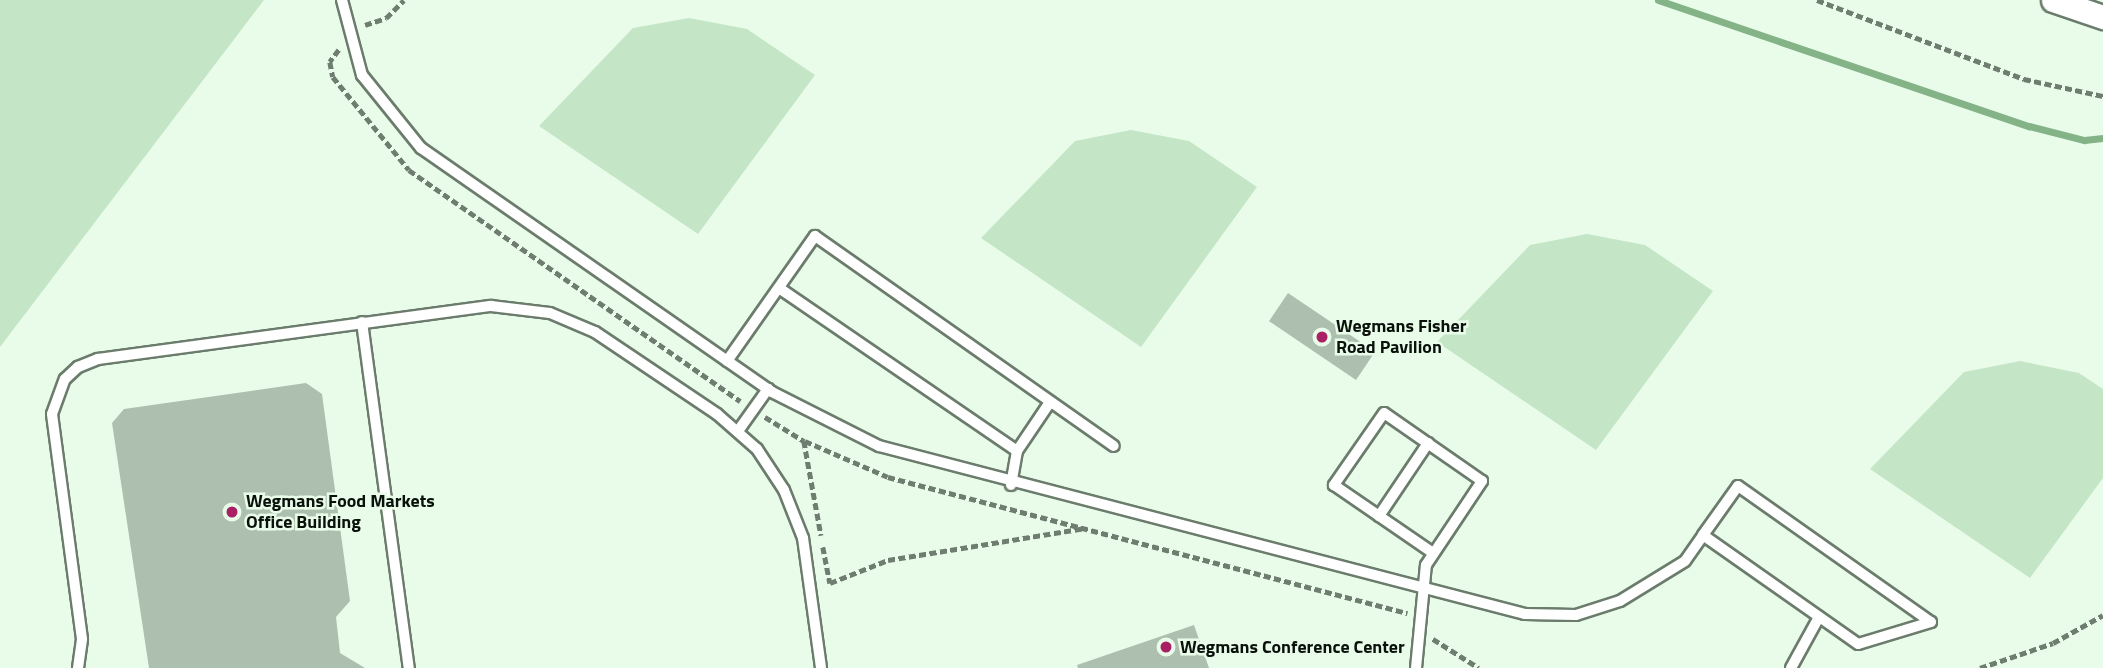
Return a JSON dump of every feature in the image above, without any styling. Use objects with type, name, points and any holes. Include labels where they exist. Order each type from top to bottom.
[{"type":"street","points":[[2053,0],[2103,17]]},
{"type":"lane","points":[[342,0],[348,39],[362,75],[421,148],[768,389],[879,446],[1011,485],[1525,614],[1576,615],[1647,588],[1685,561],[1703,535],[1738,486],[1931,622],[1858,644],[1703,535]]},
{"type":"lane","points":[[727,361],[815,236],[1115,446]]},
{"type":"lane","points":[[779,288],[1017,451]]},
{"type":"lane","points":[[78,668],[82,639],[52,414],[65,379],[98,359],[491,306],[550,313],[596,332],[738,431],[770,465],[803,538],[821,668]]},
{"type":"lane","points":[[362,322],[409,668]]},
{"type":"lane","points":[[738,431],[768,389]]},
{"type":"lane","points":[[1011,485],[1017,451],[1050,402]]},
{"type":"lane","points":[[1416,668],[1422,627],[1423,590],[1433,553],[1482,481],[1384,413],[1334,485],[1433,553]]},
{"type":"lane","points":[[1379,516],[1428,443]]},
{"type":"lane","points":[[1791,668],[1819,617]]},
{"type":"path","points":[[404,0],[348,39],[330,62],[333,76],[409,170],[753,410],[804,441],[888,477],[1381,603],[1422,627],[1444,650],[1479,668]]},
{"type":"path","points":[[1817,0],[2024,79],[2103,96]]},
{"type":"path","points":[[804,441],[830,583],[888,560],[1085,528]]},
{"type":"path","points":[[1980,668],[2053,643],[2103,615]]},
{"type":"green space","points":[[0,0],[264,0],[0,347]]},
{"type":"green space","points":[[689,18],[747,29],[815,75],[698,234],[539,126],[633,28]]},
{"type":"green space","points":[[1131,130],[1189,141],[1257,187],[1141,347],[981,238],[1075,141]]},
{"type":"green space","points":[[1587,234],[1645,245],[1713,291],[1596,450],[1437,342],[1530,245]]},
{"type":"green space","points":[[2020,361],[2079,373],[2103,389],[2103,478],[2030,578],[1870,469],[1964,372]]},
{"type":"building","name":"Wegmans Fisher Road Pavilion","points":[[1288,293],[1375,352],[1356,380],[1269,321]]},
{"type":"building","name":"Wegmans Food Markets Office Building","points":[[306,383],[322,394],[350,601],[336,617],[340,653],[365,668],[149,668],[112,423],[124,409]]},
{"type":"building","name":"Wegmans Conference Center","points":[[1194,625],[1209,668],[1078,668],[1077,665]]},
{"type":"waterway","points":[[1658,0],[2029,126],[2084,140],[2103,138]]},
{"type":"place","name":"Wegmans Fisher Road Pavilion","points":[[1322,337]]},
{"type":"place","name":"Wegmans Food Markets Office Building","points":[[232,512]]},
{"type":"place","name":"Wegmans Conference Center","points":[[1166,647]]}]
